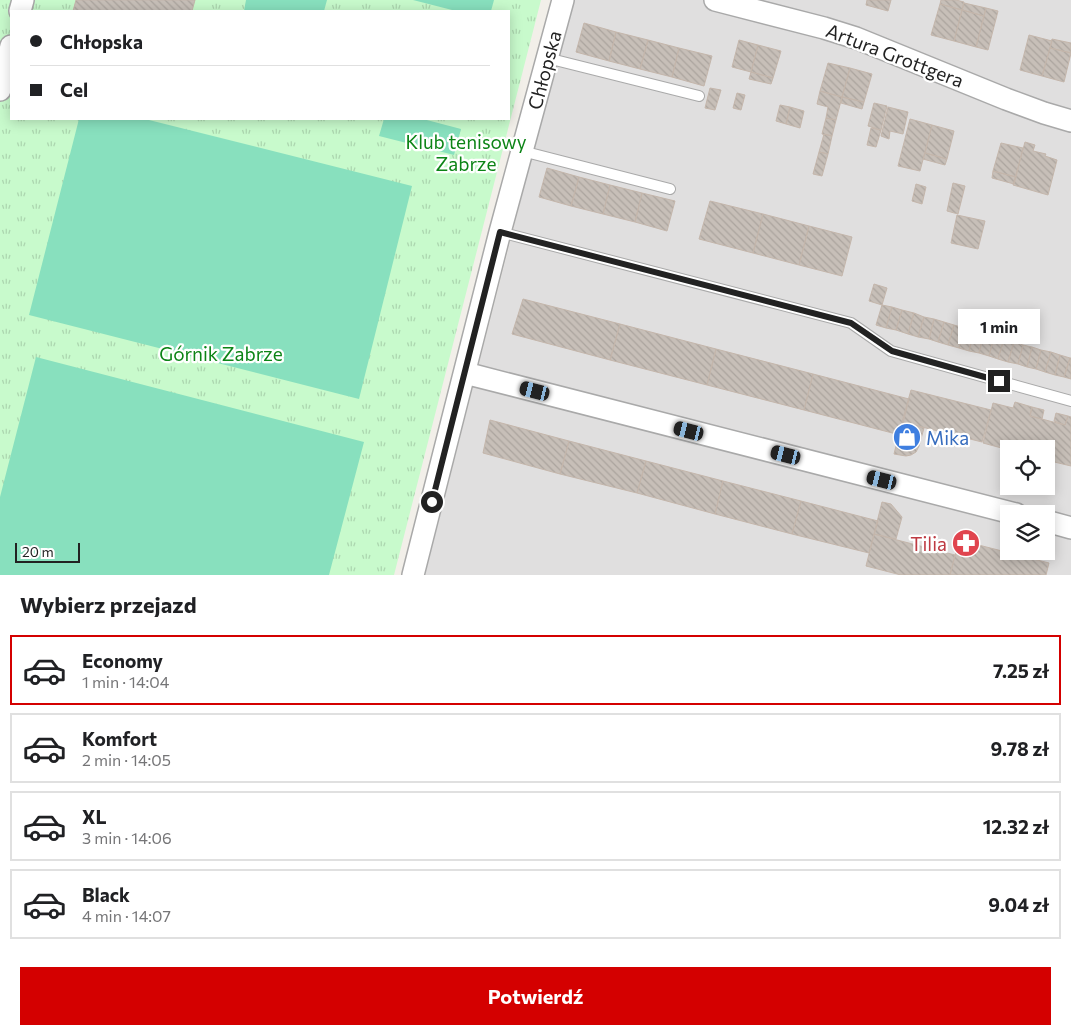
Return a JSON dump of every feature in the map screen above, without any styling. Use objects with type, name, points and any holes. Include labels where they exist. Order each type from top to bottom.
[{"type":"street","name":"Chłopska","points":[[413,575],[500,232],[563,0]]},
{"type":"street","name":"Artura Grottgera","points":[[715,0],[856,38],[1006,99],[1071,121]]},
{"type":"street","points":[[1,80],[10,49]]},
{"type":"street","points":[[465,373],[1000,510]]},
{"type":"street","points":[[1055,524],[1071,528]]},
{"type":"lane","points":[[547,58],[699,96]]},
{"type":"lane","points":[[522,151],[670,189]]},
{"type":"lane","points":[[500,232],[851,323],[892,351],[1071,401]]},
{"type":"shaded area","points":[[572,0],[1071,0],[1071,575],[425,575]]},
{"type":"green space","name":"Górnik Zabrze","points":[[0,0],[541,0],[394,575],[0,575]]},
{"type":"green space","points":[[246,0],[327,0],[324,10],[244,10]]},
{"type":"green space","points":[[413,0],[494,0],[491,10],[452,10]]},
{"type":"green space","points":[[79,120],[149,120],[412,186],[359,399],[29,315]]},
{"type":"green space","points":[[384,120],[427,120],[461,129],[454,155],[379,136]]},
{"type":"green space","points":[[36,357],[364,442],[329,575],[0,575],[0,497]]},
{"type":"building","points":[[76,0],[195,0],[192,10],[73,10]]},
{"type":"building","points":[[867,0],[891,0],[888,11],[866,5]]},
{"type":"building","points":[[941,0],[964,2],[962,10],[940,4]]},
{"type":"building","points":[[964,3],[986,8],[984,16],[962,10]]},
{"type":"building","points":[[940,4],[962,10],[954,41],[931,35]]},
{"type":"building","points":[[986,8],[998,11],[988,50],[976,47]]},
{"type":"building","points":[[962,10],[984,16],[976,47],[954,41]]},
{"type":"building","points":[[584,23],[616,32],[609,61],[576,52]]},
{"type":"building","points":[[616,32],[648,40],[640,69],[609,61]]},
{"type":"building","points":[[1029,35],[1052,41],[1042,76],[1020,70]]},
{"type":"building","points":[[1052,39],[1071,43],[1071,53],[1050,48]]},
{"type":"building","points":[[648,40],[679,48],[672,77],[640,69]]},
{"type":"building","points":[[739,40],[758,45],[751,72],[732,67]]},
{"type":"building","points":[[758,45],[781,51],[773,78],[751,72]]},
{"type":"building","points":[[679,48],[712,56],[704,86],[672,77]]},
{"type":"building","points":[[1050,48],[1071,53],[1064,82],[1042,76]]},
{"type":"building","points":[[828,63],[850,68],[842,97],[820,91]]},
{"type":"building","points":[[850,68],[872,74],[864,102],[842,97]]},
{"type":"building","points":[[751,72],[773,78],[771,84],[749,79]]},
{"type":"building","points":[[710,88],[721,90],[715,110],[705,108]]},
{"type":"building","points":[[820,91],[842,97],[836,120],[826,118],[828,107],[817,104]]},
{"type":"building","points":[[737,93],[745,95],[741,110],[733,108]]},
{"type":"building","points":[[842,97],[864,102],[862,109],[841,103]]},
{"type":"building","points":[[874,103],[887,106],[881,130],[868,126]]},
{"type":"building","points":[[780,105],[790,107],[786,124],[776,121]]},
{"type":"building","points":[[790,107],[804,111],[800,128],[786,124]]},
{"type":"building","points":[[888,107],[908,112],[903,134],[890,131],[889,139],[881,136]]},
{"type":"building","points":[[826,118],[836,120],[832,136],[822,134]]},
{"type":"building","points":[[910,119],[932,125],[920,171],[898,166]]},
{"type":"building","points":[[932,125],[954,131],[947,159],[925,153]]},
{"type":"building","points":[[871,128],[881,130],[876,147],[867,145]]},
{"type":"building","points":[[824,134],[832,136],[828,154],[819,152]]},
{"type":"building","points":[[1025,142],[1035,145],[1033,151],[1046,154],[1045,156],[1057,160],[1048,195],[1013,185]]},
{"type":"building","points":[[1001,143],[1023,148],[1016,177],[993,171]]},
{"type":"building","points":[[819,152],[828,154],[822,176],[813,174]]},
{"type":"building","points":[[925,153],[947,159],[945,165],[923,159]]},
{"type":"building","points":[[547,168],[579,177],[571,206],[539,197]]},
{"type":"building","points":[[993,171],[1016,177],[1014,184],[992,178]]},
{"type":"building","points":[[579,177],[610,185],[603,214],[571,206]]},
{"type":"building","points":[[953,183],[965,186],[958,214],[947,211]]},
{"type":"building","points":[[916,184],[926,187],[922,204],[912,201]]},
{"type":"building","points":[[610,185],[642,193],[635,222],[603,214]]},
{"type":"building","points":[[642,193],[675,201],[667,231],[635,222]]},
{"type":"building","points":[[710,201],[763,214],[753,253],[699,239]]},
{"type":"building","points":[[763,214],[809,226],[799,265],[753,253]]},
{"type":"building","points":[[957,215],[985,221],[978,249],[951,243]]},
{"type":"building","points":[[809,226],[852,237],[842,276],[799,265]]},
{"type":"building","points":[[874,284],[887,288],[882,305],[869,301]]},
{"type":"building","points":[[523,299],[620,324],[610,360],[512,334]]},
{"type":"building","points":[[882,305],[892,307],[886,328],[876,325]]},
{"type":"building","points":[[892,307],[902,310],[896,330],[886,328]]},
{"type":"building","points":[[902,310],[914,313],[908,334],[896,330]]},
{"type":"building","points":[[914,313],[924,317],[918,337],[908,334]]},
{"type":"building","points":[[924,317],[934,319],[929,339],[918,337]]},
{"type":"building","points":[[934,319],[944,322],[938,342],[929,339]]},
{"type":"building","points":[[944,322],[954,325],[948,345],[938,342]]},
{"type":"building","points":[[620,324],[716,349],[707,385],[610,360]]},
{"type":"building","points":[[954,325],[964,328],[959,348],[948,345]]},
{"type":"building","points":[[964,328],[974,331],[969,351],[959,348]]},
{"type":"building","points":[[974,331],[984,333],[979,353],[969,351]]},
{"type":"building","points":[[984,333],[994,337],[989,356],[979,353]]},
{"type":"building","points":[[994,337],[1004,339],[998,359],[989,356]]},
{"type":"building","points":[[1004,339],[1014,342],[1008,362],[998,359]]},
{"type":"building","points":[[1014,342],[1023,345],[1018,364],[1008,362]]},
{"type":"building","points":[[1023,345],[1032,347],[1027,367],[1018,364]]},
{"type":"building","points":[[1032,347],[1041,350],[1036,369],[1027,367]]},
{"type":"building","points":[[716,349],[813,374],[804,410],[707,385]]},
{"type":"building","points":[[1041,350],[1051,352],[1045,372],[1036,369]]},
{"type":"building","points":[[1051,352],[1060,355],[1055,375],[1045,372]]},
{"type":"building","points":[[1060,355],[1070,358],[1064,377],[1055,375]]},
{"type":"building","points":[[1071,358],[1071,379],[1064,377]]},
{"type":"building","points":[[813,374],[909,399],[900,435],[804,410]]},
{"type":"building","points":[[911,390],[991,410],[982,442],[902,422]]},
{"type":"building","points":[[1015,402],[1032,407],[1030,416],[1065,425],[1068,416],[1071,417],[1071,466],[1055,462],[1055,440],[1000,440],[1000,448],[983,443],[993,403],[1013,408]]},
{"type":"building","points":[[1032,407],[1044,410],[1042,419],[1030,416]]},
{"type":"building","points":[[1056,413],[1068,416],[1065,425],[1054,421]]},
{"type":"building","points":[[490,420],[569,441],[560,474],[483,453]]},
{"type":"building","points":[[904,422],[924,428],[916,452],[906,456],[894,454]]},
{"type":"building","points":[[569,441],[646,461],[637,493],[560,474]]},
{"type":"building","points":[[646,461],[723,481],[715,514],[637,493]]},
{"type":"building","points":[[723,481],[801,501],[792,534],[715,514]]},
{"type":"building","points":[[801,501],[878,521],[869,553],[792,534]]},
{"type":"building","points":[[882,502],[891,504],[902,517],[896,539],[874,534]]},
{"type":"building","points":[[874,534],[955,555],[950,575],[901,575],[866,566]]},
{"type":"building","points":[[959,540],[1000,550],[1000,560],[1037,560],[1049,563],[1046,575],[950,575]]},
{"type":"place","name":"Mika","points":[[907,437]]},
{"type":"place","name":"Tilia","points":[[966,543]]},
{"type":"route","points":[[432,502],[500,232],[851,323],[892,351],[999,381]]},
{"type":"park label","name":"Klub tenisowy Zabrze","points":[[466,152]]}]
